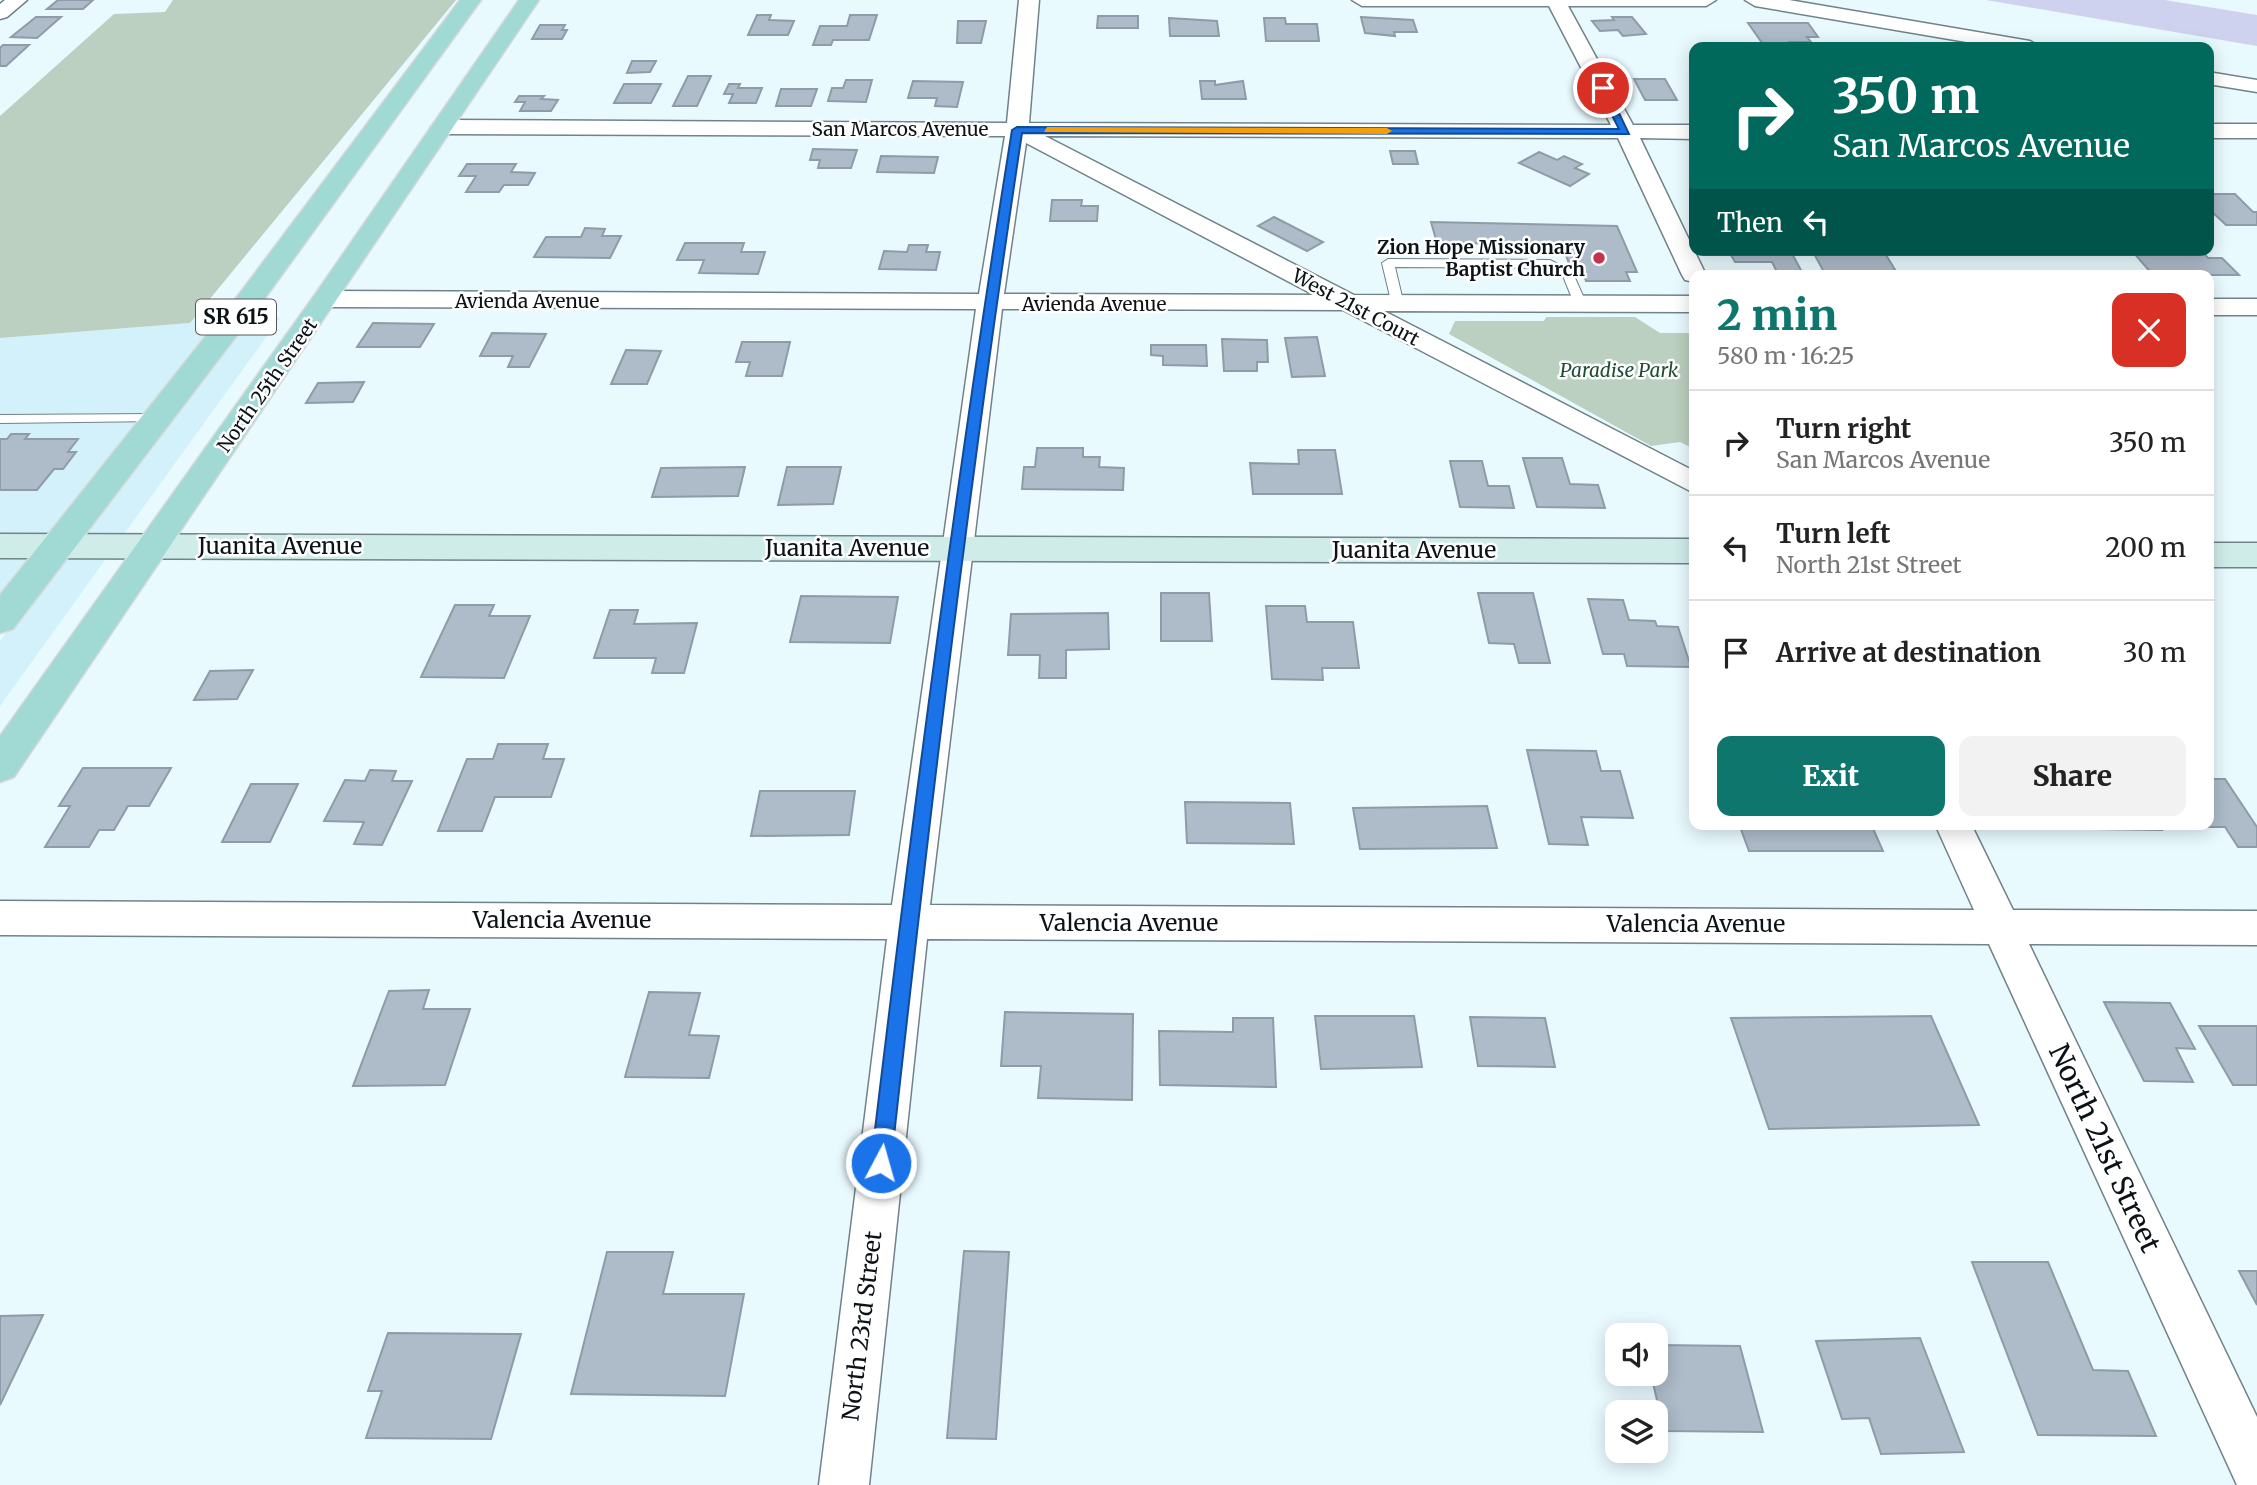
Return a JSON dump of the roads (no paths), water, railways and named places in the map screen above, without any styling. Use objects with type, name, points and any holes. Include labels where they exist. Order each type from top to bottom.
[{"type":"main road","name":"North 25th Street","points":[[0,766],[326,299],[397,148],[411,85],[471,0]]},
{"type":"main road","name":"North 25th Street","points":[[0,620],[157,418],[397,148],[426,123],[529,0]]},
{"type":"main road","points":[[411,85],[410,113],[426,123]]},
{"type":"street","points":[[0,13],[17,0]]},
{"type":"street","name":"North 23rd Street","points":[[844,1485],[908,922],[990,303],[1017,130],[1029,0]]},
{"type":"street","points":[[1362,0],[1706,0]]},
{"type":"street","points":[[1755,0],[2001,42]]},
{"type":"street","points":[[1556,1],[1626,132],[1692,270]]},
{"type":"street","points":[[2214,79],[2257,86]]},
{"type":"street","name":"San Marcos Avenue","points":[[426,123],[1017,130],[1689,132]]},
{"type":"street","name":"West 21st Court","points":[[1017,130],[1689,481]]},
{"type":"street","points":[[2218,131],[2252,140]]},
{"type":"street","name":"Avienda Avenue","points":[[326,299],[1351,305],[1689,304]]},
{"type":"street","points":[[2214,307],[2257,307]]},
{"type":"street","name":"Juanita Avenue","points":[[0,545],[1689,551]]},
{"type":"street","points":[[2214,555],[2257,555]]},
{"type":"street","name":"North 21st Street","points":[[1957,830],[2257,1472]]},
{"type":"street","name":"Valencia Avenue","points":[[0,918],[2257,928]]},
{"type":"lane","points":[[1398,305],[1388,263],[1550,264],[1568,274],[1581,305]]},
{"type":"lane","points":[[0,419],[157,418]]},
{"type":"place","name":"Zion Hope Missionary Baptist Church","points":[[1599,258]]},
{"type":"park label","name":"Paradise Park","points":[[1619,370]]}]
